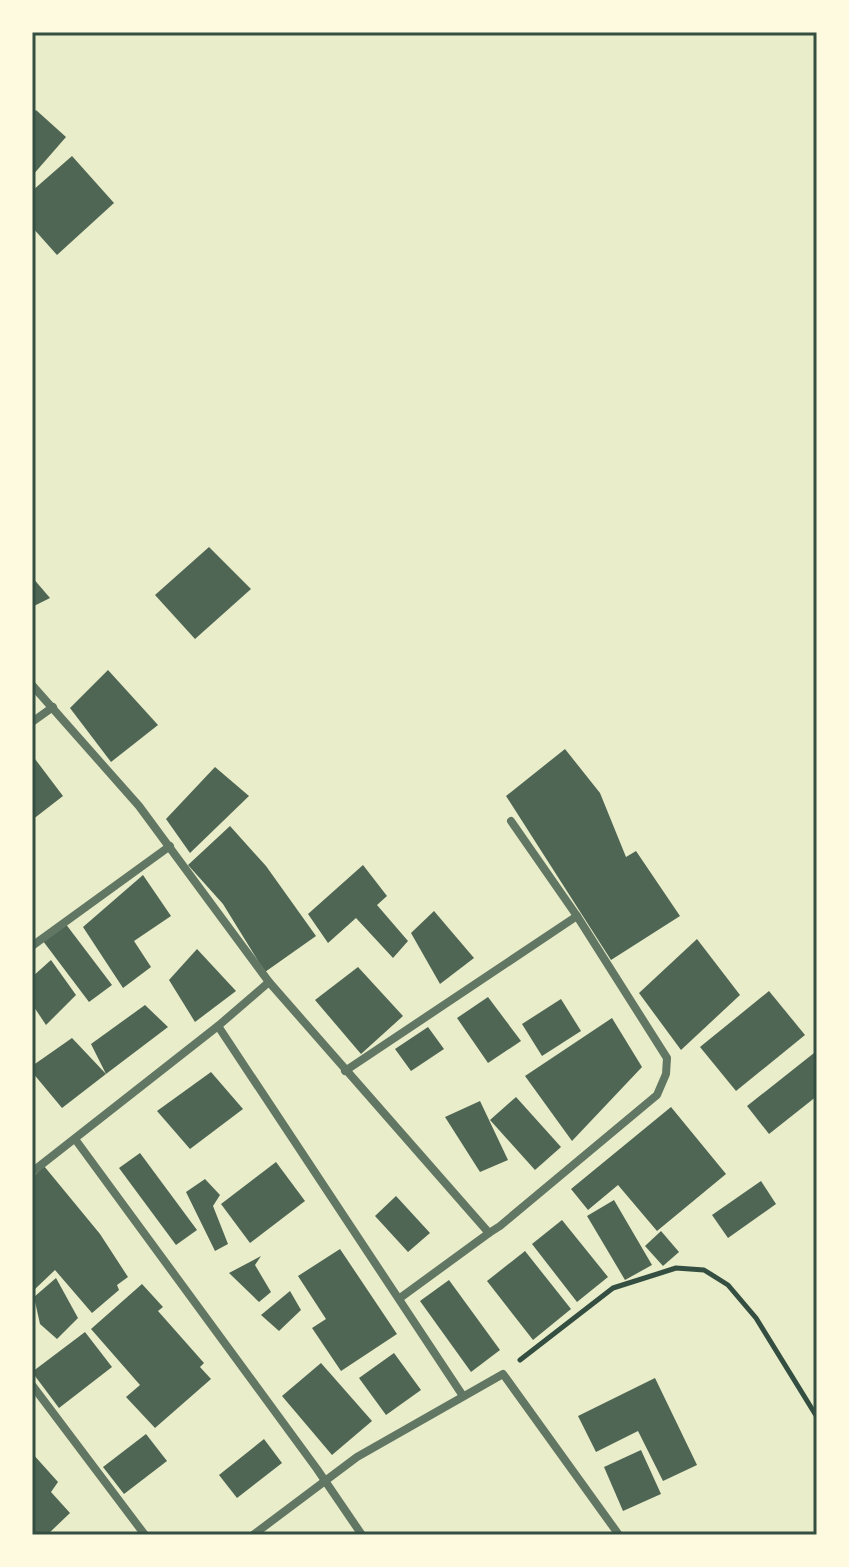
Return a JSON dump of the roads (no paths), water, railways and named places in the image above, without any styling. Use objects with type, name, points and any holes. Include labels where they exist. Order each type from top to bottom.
[{"type":"street","points":[[32,685],[139,806],[269,982],[489,1233]]},
{"type":"street","points":[[32,722],[53,707]]},
{"type":"street","points":[[400,1298],[500,1226],[657,1095],[668,1066],[667,1058],[577,916],[511,821]]},
{"type":"street","points":[[32,946],[170,846]]},
{"type":"street","points":[[345,1071],[577,916]]},
{"type":"street","points":[[32,1172],[218,1026],[269,982]]},
{"type":"street","points":[[218,1026],[463,1396]]},
{"type":"street","points":[[75,1139],[362,1535]]},
{"type":"street","points":[[253,1535],[357,1457],[503,1374],[619,1535]]},
{"type":"street","points":[[32,1385],[145,1535]]}]
